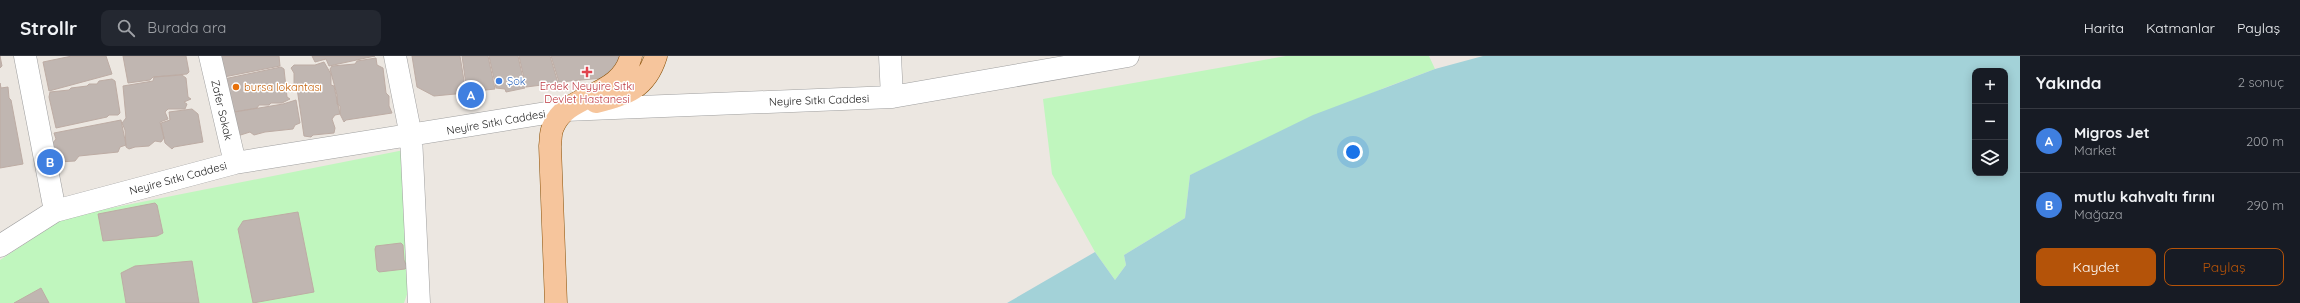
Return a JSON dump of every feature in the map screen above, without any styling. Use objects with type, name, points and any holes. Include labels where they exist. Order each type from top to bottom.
[{"type":"main road","points":[[556,303],[550,146],[553,127],[566,110],[613,84],[629,64],[631,56]]},
{"type":"main road","points":[[566,110],[622,96],[631,91],[649,73],[656,56]]},
{"type":"street","points":[[25,56],[55,211]]},
{"type":"street","name":"Zafer Sokak","points":[[210,56],[235,163]]},
{"type":"street","points":[[395,56],[411,136],[419,303]]},
{"type":"street","points":[[890,56],[892,98]]},
{"type":"street","name":"Neyire Sıtkı Caddesi","points":[[0,246],[55,211],[235,163],[566,110],[892,98],[1128,56]]},
{"type":"green space","points":[[1286,56],[1429,56],[1435,69],[1384,88],[1190,175],[1185,218],[1124,255],[1126,265],[1115,280],[1095,252],[1052,174],[1043,99]]},
{"type":"green space","points":[[404,150],[412,280],[404,303],[0,303],[0,260],[66,217]]},
{"type":"water","points":[[1483,56],[2020,56],[2020,303],[1007,303],[1095,252],[1115,280],[1126,265],[1124,255],[1185,218],[1190,175],[1313,115],[1435,69]]},
{"type":"building","points":[[0,56],[2,66],[0,68]]},
{"type":"building","points":[[72,56],[106,56],[112,74],[49,91],[43,62]]},
{"type":"building","points":[[123,56],[186,56],[189,72],[187,74],[153,77],[150,80],[128,83]]},
{"type":"building","points":[[214,56],[279,56],[280,66],[224,77]]},
{"type":"building","points":[[312,56],[375,56],[329,66],[326,59],[315,62]]},
{"type":"building","points":[[412,56],[460,56],[466,93],[434,96],[417,87]]},
{"type":"building","points":[[462,56],[488,56],[495,89],[467,92]]},
{"type":"building","points":[[489,56],[518,56],[525,88],[506,92],[505,89],[496,88]]},
{"type":"building","points":[[519,56],[550,56],[558,83],[526,87]]},
{"type":"building","name":"Erdek Neyyire Sıtkı Devlet Hastanesi","points":[[551,56],[623,56],[615,77],[559,82]]},
{"type":"building","points":[[376,58],[377,65],[383,68],[386,93],[389,96],[389,106],[392,113],[346,120],[344,122],[340,114],[340,106],[337,104],[337,95],[330,69],[332,66],[355,64],[357,61]]},
{"type":"building","points":[[324,62],[331,74],[331,85],[334,86],[340,114],[335,115],[332,119],[335,128],[334,133],[313,135],[311,137],[304,136],[297,88],[294,86],[294,73],[291,68],[294,65],[315,65]]},
{"type":"building","points":[[281,67],[284,69],[287,97],[290,99],[282,103],[259,105],[257,108],[227,113],[224,79]]},
{"type":"building","points":[[182,75],[186,78],[188,97],[191,99],[184,102],[187,104],[185,109],[168,109],[165,112],[168,119],[160,122],[164,138],[161,142],[155,141],[149,146],[129,149],[126,147],[125,130],[122,123],[126,118],[123,86],[153,81],[154,77]]},
{"type":"building","points":[[112,79],[115,81],[120,113],[118,115],[109,115],[107,117],[56,128],[49,97],[50,92],[69,90],[71,88],[87,86],[89,84],[97,84],[99,81]]},
{"type":"building","points":[[0,83],[1,88],[8,87],[23,164],[0,168]]},
{"type":"building","points":[[296,100],[300,123],[295,125],[293,129],[265,132],[254,135],[250,132],[231,138],[227,116],[235,112],[283,104]]},
{"type":"building","points":[[192,109],[198,114],[203,142],[174,147],[172,149],[165,143],[161,123],[170,120],[169,112]]},
{"type":"building","points":[[121,120],[126,145],[120,147],[118,152],[79,156],[75,161],[59,162],[57,165],[52,144],[56,139],[54,133]]},
{"type":"building","points":[[155,203],[157,205],[163,233],[157,236],[103,241],[98,214]]},
{"type":"building","points":[[298,212],[314,292],[253,303],[238,229],[243,221]]},
{"type":"building","points":[[401,243],[403,245],[404,260],[407,267],[405,269],[379,272],[377,270],[376,246]]},
{"type":"building","points":[[192,261],[199,303],[126,303],[121,273],[135,266]]},
{"type":"building","points":[[41,288],[49,303],[14,303]]},
{"type":"place","name":"Erdek Neyyire Sıtkı Devlet Hastanesi","points":[[587,72]]},
{"type":"place","name":"Şok","points":[[499,81]]},
{"type":"place","name":"bursa lokantası","points":[[236,87]]},
{"type":"place","name":"Migros Jet","points":[[471,95]]},
{"type":"place","name":"mutlu kahvaltı fırını","points":[[50,162]]}]
